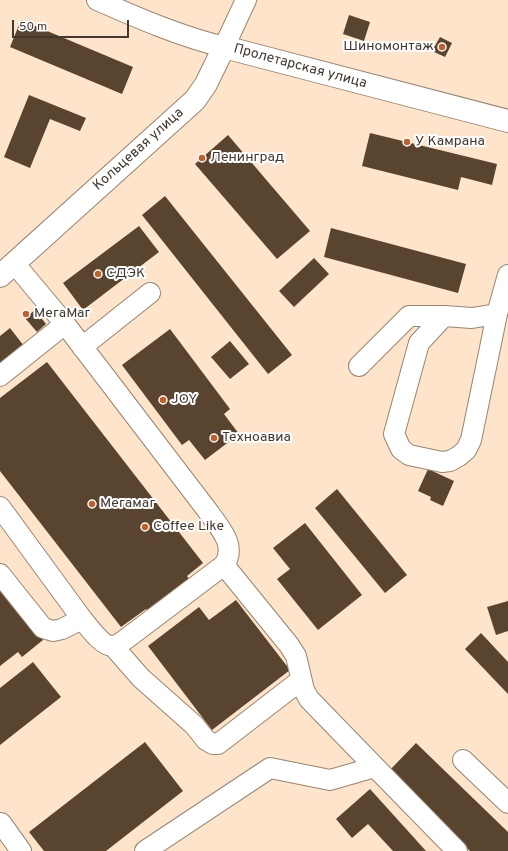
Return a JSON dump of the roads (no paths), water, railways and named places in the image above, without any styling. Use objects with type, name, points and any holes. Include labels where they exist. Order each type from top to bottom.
[{"type":"main road","name":"Пролетарская улица","points":[[224,47],[508,121]]},
{"type":"main road","name":"Кольцевая улица","points":[[7,269],[195,100],[206,84],[224,47]]},
{"type":"street","name":"Пролетарская улица","points":[[97,0],[165,29],[203,42],[224,47]]},
{"type":"street","name":"Кольцевая улица","points":[[224,47],[246,0]]},
{"type":"street","points":[[0,507],[94,634],[108,646],[114,646],[126,639],[224,565],[228,559],[230,550],[227,539],[207,510],[65,324],[7,269]]},
{"type":"street","points":[[444,316],[419,343],[394,434],[400,449],[409,455],[442,462],[450,461],[459,456],[466,450],[471,440],[497,314],[508,275]]},
{"type":"street","points":[[82,347],[150,293]]},
{"type":"street","points":[[359,366],[409,316],[472,318],[497,314]]},
{"type":"street","points":[[0,376],[65,324]]},
{"type":"street","points":[[224,565],[289,645],[296,656],[304,690],[309,699],[457,851]]},
{"type":"street","points":[[0,574],[43,628],[53,631],[62,629],[82,618]]},
{"type":"street","points":[[114,646],[141,678],[194,725],[206,740],[213,744],[218,744],[301,680]]},
{"type":"street","points":[[464,760],[508,803]]},
{"type":"street","points":[[145,851],[270,768],[330,780],[375,767]]},
{"type":"street","points":[[1,823],[21,851]]},
{"type":"place","name":"Шиномонтаж","points":[[442,47]]},
{"type":"place","name":"У Камрана","points":[[407,142]]},
{"type":"place","name":"Ленинград","points":[[202,158]]},
{"type":"place","name":"СДЭК","points":[[98,274]]},
{"type":"place","name":"МегаМаг","points":[[26,314]]},
{"type":"place","name":"JOY","points":[[163,400]]},
{"type":"place","name":"Техноавиа","points":[[214,438]]},
{"type":"place","name":"Мегамаг","points":[[92,504]]},
{"type":"place","name":"Coffee Like","points":[[145,527]]}]
